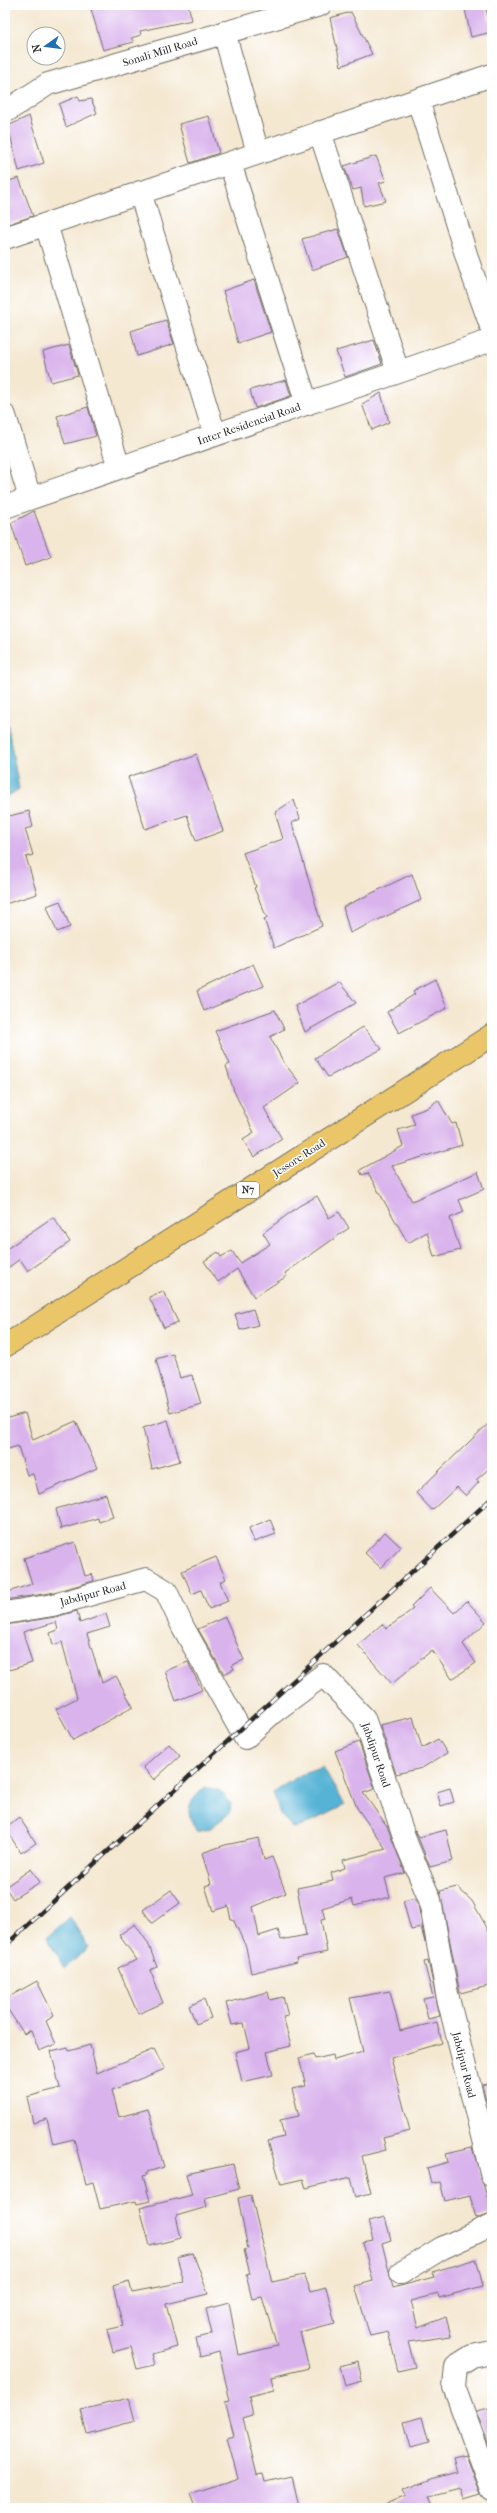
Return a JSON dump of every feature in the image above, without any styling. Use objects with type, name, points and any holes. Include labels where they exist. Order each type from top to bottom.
[{"type":"highway","name":"Jessore Road","points":[[5,1346],[492,1035]]},
{"type":"street","name":"Sonali Mill Road","points":[[5,112],[48,84],[320,5]]},
{"type":"street","points":[[224,32],[258,153]]},
{"type":"street","points":[[5,238],[492,75]]},
{"type":"street","points":[[418,100],[469,264],[492,328]]},
{"type":"street","points":[[320,132],[398,372]]},
{"type":"street","points":[[230,162],[307,404]]},
{"type":"street","points":[[140,192],[214,435]]},
{"type":"street","points":[[46,224],[119,468]]},
{"type":"street","name":"Inter Residencial Road","points":[[5,507],[492,340]]},
{"type":"street","points":[[5,416],[30,498]]},
{"type":"street","name":"Jabdipur Road","points":[[5,1612],[53,1605],[146,1579],[166,1591],[183,1627],[245,1738],[271,1714],[323,1674],[364,1718],[407,1845],[430,1900],[446,1994],[492,2176]]},
{"type":"street","points":[[401,2273],[442,2248],[492,2225]]},
{"type":"street","points":[[492,2352],[472,2356],[456,2366],[454,2387],[492,2489]]},
{"type":"water","points":[[5,711],[19,789],[5,798]]},
{"type":"water","points":[[323,1767],[345,1805],[302,1826],[292,1828],[280,1814],[273,1792],[300,1775]]},
{"type":"water","points":[[205,1787],[219,1790],[231,1803],[230,1813],[209,1829],[197,1832],[190,1817],[189,1807],[194,1798]]},
{"type":"water","points":[[70,1917],[88,1947],[65,1969],[47,1937]]},
{"type":"building","points":[[96,5],[188,5],[192,20],[140,31],[141,35],[131,38],[134,42],[103,50],[91,9],[97,8]]},
{"type":"building","points":[[464,5],[485,5],[492,32],[471,37]]},
{"type":"building","points":[[351,12],[372,54],[341,66],[330,18]]},
{"type":"building","points":[[78,96],[80,101],[91,99],[97,113],[66,127],[59,104]]},
{"type":"building","points":[[29,116],[44,163],[19,171],[8,126]]},
{"type":"building","points":[[209,116],[219,153],[190,163],[179,124]]},
{"type":"building","points":[[376,156],[386,181],[379,183],[386,201],[364,206],[361,188],[353,190],[344,166]]},
{"type":"building","points":[[19,178],[33,216],[5,225],[5,182]]},
{"type":"building","points":[[338,229],[348,257],[312,270],[302,239]]},
{"type":"building","points":[[254,280],[271,332],[238,343],[223,291]]},
{"type":"building","points":[[166,320],[174,344],[137,356],[131,331]]},
{"type":"building","points":[[374,340],[382,364],[345,377],[336,351]]},
{"type":"building","points":[[69,345],[78,375],[51,382],[43,352]]},
{"type":"building","points":[[286,380],[291,396],[255,408],[250,390]]},
{"type":"building","points":[[381,393],[389,422],[372,430],[362,404]]},
{"type":"building","points":[[88,407],[96,436],[65,444],[57,416]]},
{"type":"building","points":[[34,511],[51,557],[25,566],[11,523]]},
{"type":"building","points":[[196,754],[223,831],[196,841],[187,815],[145,829],[128,777]]},
{"type":"building","points":[[294,800],[300,819],[292,823],[322,926],[274,948],[264,919],[267,918],[254,888],[256,887],[243,853],[283,839],[275,812]]},
{"type":"building","points":[[29,811],[33,827],[25,829],[33,855],[26,857],[37,894],[5,904],[5,817]]},
{"type":"building","points":[[412,874],[421,900],[350,933],[343,907]]},
{"type":"building","points":[[60,901],[70,927],[57,932],[47,906]]},
{"type":"building","points":[[253,964],[263,986],[204,1011],[197,991]]},
{"type":"building","points":[[435,979],[447,1008],[399,1033],[387,1012],[415,994],[413,991]]},
{"type":"building","points":[[339,982],[356,1003],[305,1032],[295,1006]]},
{"type":"building","points":[[275,1010],[284,1029],[270,1037],[284,1063],[300,1083],[264,1108],[282,1139],[254,1157],[243,1140],[254,1133],[234,1091],[226,1066],[230,1064],[215,1031]]},
{"type":"building","points":[[363,1027],[382,1049],[328,1077],[315,1058]]},
{"type":"building","points":[[438,1100],[452,1124],[456,1123],[462,1145],[392,1166],[412,1201],[478,1172],[484,1189],[459,1200],[464,1212],[450,1218],[460,1250],[434,1257],[427,1232],[408,1243],[368,1173],[362,1175],[360,1170],[403,1146],[398,1130],[415,1125],[411,1114],[427,1108]]},
{"type":"building","points":[[317,1196],[329,1218],[339,1212],[349,1228],[285,1273],[287,1276],[254,1297],[237,1269],[218,1282],[204,1261],[218,1252],[221,1257],[232,1251],[240,1263],[270,1244],[263,1233],[299,1206]]},
{"type":"building","points":[[53,1217],[70,1242],[28,1271],[20,1259],[5,1270],[5,1250]]},
{"type":"building","points":[[163,1291],[178,1322],[164,1328],[149,1297]]},
{"type":"building","points":[[253,1309],[258,1325],[240,1330],[235,1314]]},
{"type":"building","points":[[173,1354],[180,1378],[192,1375],[201,1404],[170,1413],[156,1359]]},
{"type":"building","points":[[25,1413],[33,1440],[76,1421],[97,1468],[39,1494],[33,1474],[27,1475],[18,1446],[5,1450],[5,1419]]},
{"type":"building","points":[[168,1420],[180,1461],[152,1469],[143,1428]]},
{"type":"building","points":[[492,1420],[492,1466],[476,1480],[479,1482],[466,1496],[457,1487],[432,1510],[416,1493]]},
{"type":"building","points":[[106,1494],[113,1517],[99,1522],[98,1518],[61,1529],[56,1509]]},
{"type":"building","points":[[270,1519],[276,1534],[254,1542],[249,1528]]},
{"type":"building","points":[[385,1532],[401,1547],[381,1568],[365,1553]]},
{"type":"building","points":[[75,1542],[85,1576],[92,1574],[94,1581],[50,1593],[5,1600],[5,1593],[32,1584],[24,1558]]},
{"type":"building","points":[[216,1557],[226,1579],[220,1582],[228,1601],[209,1609],[201,1590],[192,1594],[182,1571]]},
{"type":"building","points":[[430,1588],[454,1613],[467,1601],[486,1622],[463,1644],[476,1663],[452,1679],[432,1650],[392,1684],[358,1645],[382,1624],[386,1629],[413,1609],[411,1607]]},
{"type":"building","points":[[77,1611],[80,1623],[106,1614],[110,1627],[87,1634],[102,1683],[116,1676],[133,1707],[73,1740],[56,1709],[77,1698],[62,1642],[53,1645],[50,1633],[58,1630],[56,1622],[23,1632],[32,1663],[9,1670],[5,1656],[5,1625],[55,1617]]},
{"type":"building","points":[[225,1617],[244,1660],[232,1665],[234,1669],[224,1674],[198,1629]]},
{"type":"building","points":[[188,1662],[202,1690],[176,1701],[165,1671]]},
{"type":"building","points":[[413,1717],[422,1748],[438,1739],[447,1753],[422,1768],[396,1774],[380,1725]]},
{"type":"building","points":[[359,1742],[375,1789],[363,1793],[387,1826],[405,1873],[385,1878],[390,1897],[354,1906],[352,1899],[322,1908],[325,1919],[321,1920],[327,1952],[296,1958],[297,1962],[251,1973],[246,1947],[233,1919],[231,1919],[228,1906],[213,1911],[205,1886],[211,1884],[202,1853],[225,1845],[259,1838],[264,1860],[272,1857],[286,1893],[253,1907],[259,1936],[278,1930],[281,1940],[306,1935],[297,1888],[333,1881],[331,1873],[345,1868],[343,1860],[386,1849],[357,1808],[335,1751]]},
{"type":"building","points":[[169,1744],[180,1756],[154,1780],[143,1767]]},
{"type":"building","points":[[450,1788],[454,1802],[441,1806],[437,1792]]},
{"type":"building","points":[[19,1817],[36,1843],[21,1853],[5,1828]]},
{"type":"building","points":[[415,1830],[419,1837],[446,1830],[453,1861],[430,1867]]},
{"type":"building","points":[[31,1869],[40,1882],[13,1899],[5,1887]]},
{"type":"building","points":[[457,1887],[472,1901],[492,1937],[492,1985],[460,1993],[440,1891]]},
{"type":"building","points":[[171,1890],[180,1903],[152,1923],[143,1910]]},
{"type":"building","points":[[415,1898],[418,1904],[425,1942],[421,1928],[411,1930],[403,1901]]},
{"type":"building","points":[[135,1924],[148,1943],[157,1967],[150,1970],[163,2003],[138,2014],[118,1968],[137,1960],[119,1935]]},
{"type":"building","points":[[428,1961],[440,2016],[428,2019],[423,1999],[433,1997],[424,1962]]},
{"type":"building","points":[[37,1981],[54,2016],[46,2021],[56,2044],[39,2051],[31,2030],[24,2034],[5,2005],[5,1999]]},
{"type":"building","points":[[390,1991],[400,2031],[437,2022],[442,2043],[391,2058],[410,2131],[383,2138],[386,2150],[362,2156],[371,2193],[356,2197],[351,2177],[306,2188],[303,2179],[281,2184],[268,2141],[284,2137],[280,2120],[299,2116],[292,2089],[306,2086],[299,2058],[313,2054],[315,2059],[333,2055],[334,2060],[363,2052],[350,1998]]},
{"type":"building","points":[[268,1992],[270,2000],[283,1997],[288,2016],[283,2017],[291,2046],[267,2052],[273,2075],[242,2082],[235,2052],[250,2048],[244,2023],[232,2025],[226,2003]]},
{"type":"building","points":[[204,1999],[211,2018],[196,2024],[189,2006]]},
{"type":"building","points":[[90,2045],[97,2073],[154,2049],[165,2069],[112,2090],[119,2117],[148,2109],[164,2167],[147,2172],[147,2175],[143,2176],[150,2201],[137,2204],[136,2201],[100,2209],[93,2182],[86,2184],[74,2139],[53,2144],[47,2119],[33,2123],[27,2097],[60,2088],[51,2051],[68,2047],[69,2051]]},
{"type":"building","points":[[492,2083],[492,2102],[487,2103],[482,2085]]},
{"type":"building","points":[[472,2147],[492,2213],[476,2218],[470,2195],[445,2201],[440,2182],[431,2184],[427,2168],[448,2162],[446,2153]]},
{"type":"building","points":[[233,2164],[239,2189],[205,2198],[207,2207],[176,2216],[181,2238],[150,2246],[140,2208],[192,2195],[186,2174]]},
{"type":"building","points":[[251,2195],[272,2282],[304,2275],[311,2291],[326,2287],[335,2323],[300,2332],[309,2368],[271,2377],[274,2390],[249,2396],[253,2415],[243,2418],[257,2475],[263,2474],[265,2482],[292,2476],[299,2508],[195,2508],[190,2495],[238,2479],[227,2438],[234,2436],[225,2402],[230,2401],[219,2352],[200,2357],[196,2338],[212,2334],[206,2309],[229,2303],[239,2355],[277,2346],[262,2297],[252,2299],[246,2275],[250,2274],[244,2250],[248,2249],[238,2198]]},
{"type":"building","points":[[385,2217],[391,2240],[382,2243],[393,2288],[434,2277],[432,2272],[476,2259],[483,2286],[439,2298],[438,2294],[411,2301],[418,2328],[446,2317],[451,2336],[408,2342],[415,2367],[398,2371],[388,2332],[370,2336],[355,2286],[373,2281],[363,2243],[373,2241],[368,2221]]},
{"type":"building","points":[[193,2253],[208,2294],[166,2304],[177,2347],[152,2354],[155,2365],[137,2369],[131,2347],[113,2352],[107,2330],[123,2326],[113,2286],[129,2281],[132,2292],[184,2282],[177,2257]]},
{"type":"building","points":[[358,2361],[362,2381],[345,2386],[340,2366]]},
{"type":"building","points":[[129,2398],[135,2421],[87,2434],[81,2410]]},
{"type":"building","points":[[492,2407],[492,2453],[476,2411]]},
{"type":"building","points":[[422,2417],[429,2443],[411,2448],[404,2422]]},
{"type":"building","points":[[466,2455],[481,2494],[464,2499],[461,2488],[430,2496],[435,2508],[379,2508],[406,2496],[403,2490],[434,2478],[457,2472],[453,2458]]},
{"type":"railway","points":[[5,1946],[492,1498]]}]
